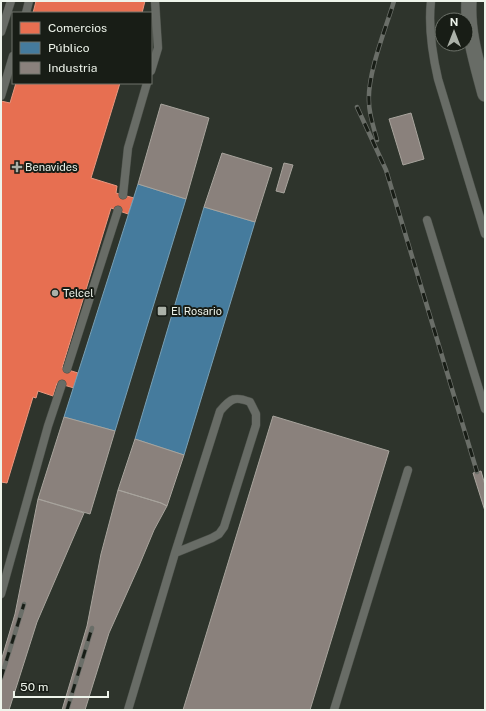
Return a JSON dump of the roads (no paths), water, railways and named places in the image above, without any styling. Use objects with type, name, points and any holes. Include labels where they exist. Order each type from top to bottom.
[{"type":"street","points":[[469,1],[468,17],[473,47],[485,94]]},
{"type":"lane","points":[[1,32],[11,1]]},
{"type":"lane","points":[[26,12],[29,1]]},
{"type":"lane","points":[[152,68],[158,48],[155,1]]},
{"type":"lane","points":[[431,1],[429,30],[432,54],[438,79],[485,234]]},
{"type":"lane","points":[[1,96],[12,59]]},
{"type":"lane","points":[[123,195],[128,148],[147,84]]},
{"type":"lane","points":[[67,369],[118,210]]},
{"type":"lane","points":[[427,220],[485,409]]},
{"type":"lane","points":[[1,594],[48,426],[62,384]]},
{"type":"lane","points":[[128,710],[175,552],[220,411],[228,402],[239,398],[250,402],[256,414],[256,425],[224,527],[219,534],[212,538],[175,552]]},
{"type":"lane","points":[[334,710],[408,470]]},
{"type":"railway","points":[[377,140],[370,112],[369,91],[374,65],[394,1]]},
{"type":"railway","points":[[357,107],[386,170],[477,472]]},
{"type":"railway","points":[[1,678],[24,604]]},
{"type":"railway","points":[[67,710],[92,628]]},
{"type":"place","name":"Benavides","points":[[17,167]]},
{"type":"place","name":"Telcel","points":[[55,293]]},
{"type":"place","name":"El Rosario","points":[[162,311]]}]
